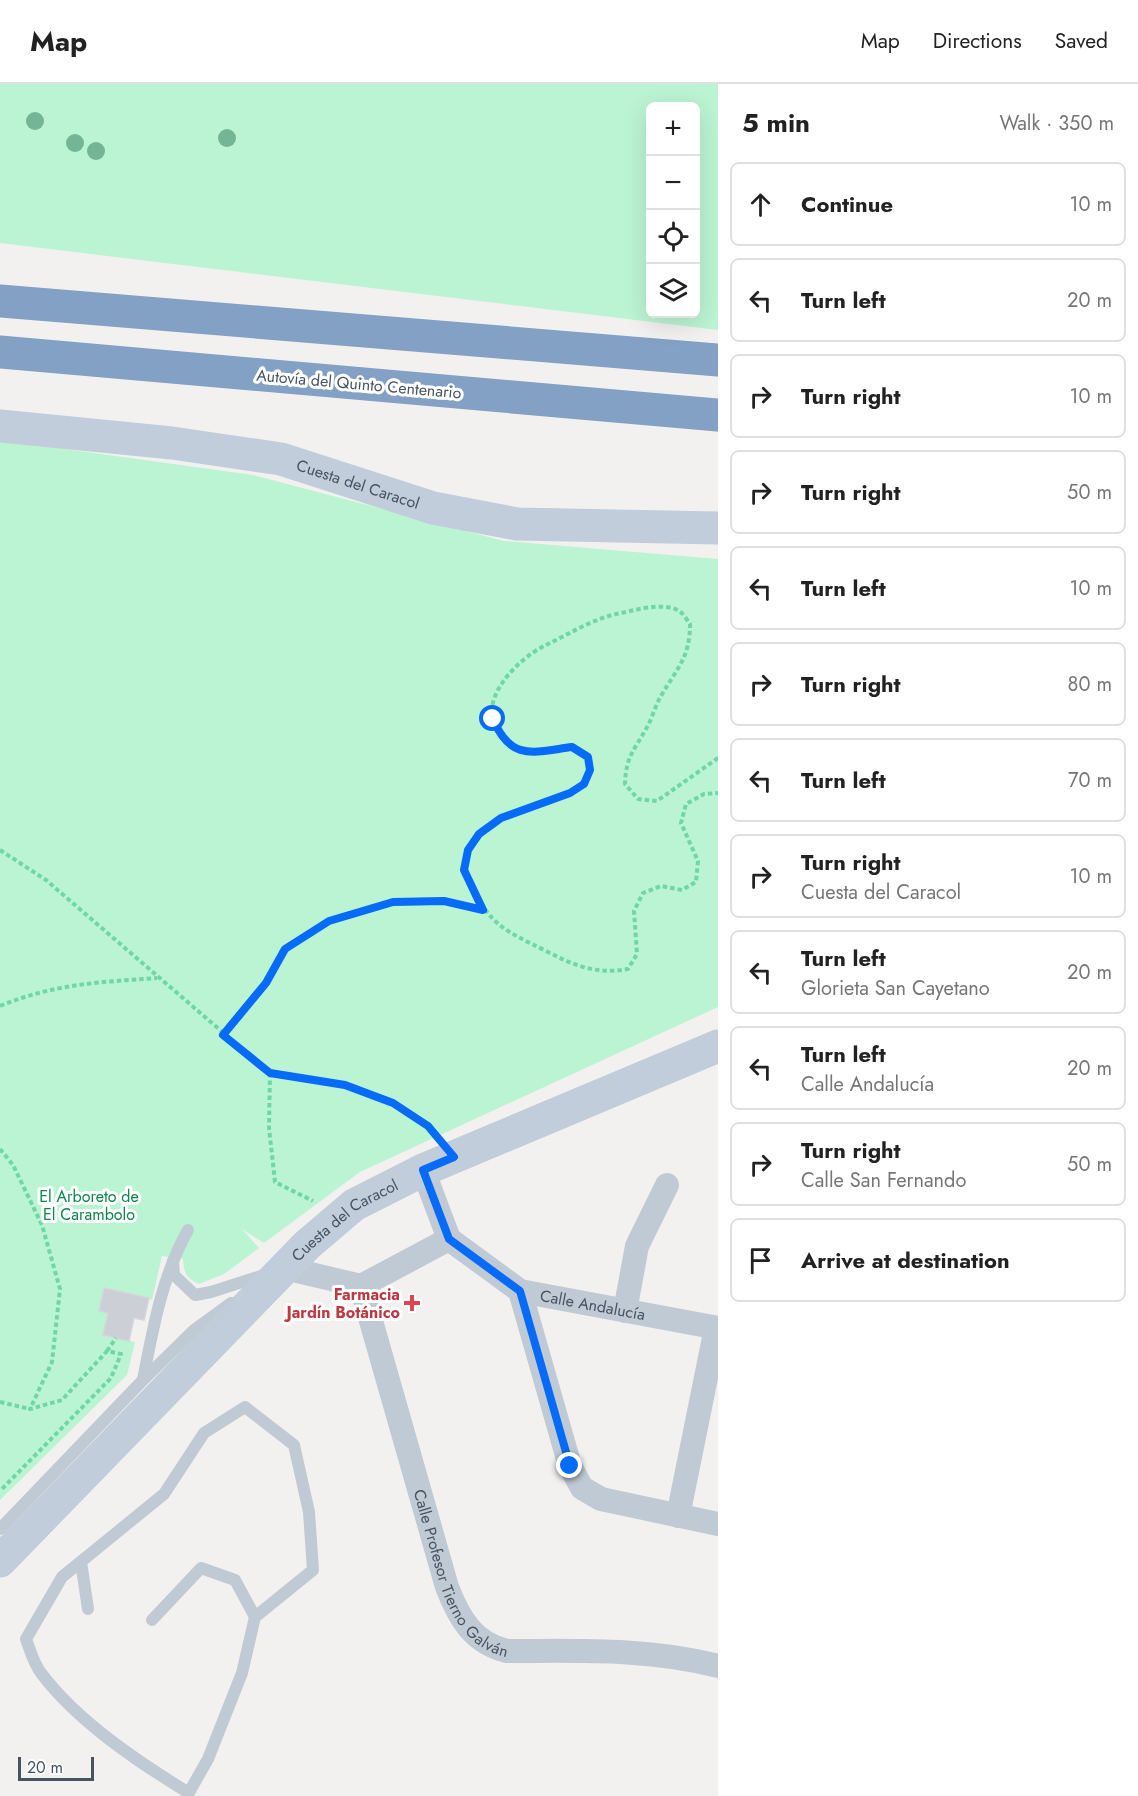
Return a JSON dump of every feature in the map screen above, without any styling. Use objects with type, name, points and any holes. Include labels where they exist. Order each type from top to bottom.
[{"type":"highway","points":[[0,300],[718,360]]},
{"type":"highway","name":"Autovía del Quinto Centenario","points":[[0,352],[718,415]]},
{"type":"main road","name":"Cuesta del Caracol","points":[[0,426],[172,443],[281,459],[433,508],[517,524],[718,528]]},
{"type":"main road","name":"Cuesta del Caracol","points":[[0,1561],[285,1268],[354,1205],[423,1170],[718,1046]]},
{"type":"street","points":[[285,1268],[361,1286],[449,1239],[423,1170]]},
{"type":"street","points":[[625,1311],[637,1246],[667,1185]]},
{"type":"street","name":"Calle Andalucía","points":[[449,1239],[520,1291],[717,1328]]},
{"type":"street","name":"Calle Profesor Tierno Galván","points":[[361,1286],[447,1587],[455,1607],[475,1636],[495,1648],[507,1651],[616,1652],[689,1660],[718,1666]]},
{"type":"street","points":[[520,1291],[575,1478],[582,1488],[601,1499],[718,1524]]},
{"type":"street","points":[[678,1516],[717,1328]]},
{"type":"lane","points":[[143,1380],[153,1327],[172,1257],[188,1230]]},
{"type":"lane","points":[[172,1257],[174,1275],[195,1295],[285,1268]]},
{"type":"lane","points":[[0,1529],[194,1330],[285,1268]]},
{"type":"lane","points":[[245,1407],[294,1445],[309,1512],[312,1570],[255,1617],[242,1673],[208,1759],[188,1794],[144,1765],[73,1707],[39,1672],[26,1639],[62,1578],[164,1494],[204,1433],[245,1407]]},
{"type":"lane","points":[[81,1562],[88,1609]]},
{"type":"lane","points":[[152,1620],[201,1568],[235,1580],[255,1617]]},
{"type":"path","points":[[718,758],[657,801],[638,799],[625,784],[626,763],[634,746],[646,730],[662,696],[682,665],[690,644],[690,624],[678,610],[659,607],[601,618],[531,652],[504,681],[494,698],[493,719],[501,737],[516,749],[531,754],[572,747],[579,749],[588,757],[590,770],[584,784],[570,793],[506,815],[479,834],[468,850],[464,870],[483,910],[507,931],[574,966],[610,973],[628,969],[637,954],[634,911],[644,894],[661,886],[682,890],[696,882],[698,861],[681,823],[686,804],[704,794],[718,793]]},
{"type":"path","points":[[0,850],[46,880],[223,1035],[270,1073],[345,1085],[393,1103],[428,1126],[454,1157]]},
{"type":"path","points":[[223,1035],[266,983],[285,949],[329,921],[393,902],[444,901],[483,910]]},
{"type":"path","points":[[0,1005],[34,992],[89,982],[158,978]]},
{"type":"path","points":[[270,1073],[269,1128],[275,1182],[341,1215]]},
{"type":"path","points":[[0,1149],[13,1165],[42,1225],[60,1289],[52,1362],[30,1409]]},
{"type":"path","points":[[0,1402],[30,1409],[62,1400],[116,1338]]},
{"type":"path","points":[[0,1491],[111,1378],[121,1354],[107,1351]]},
{"type":"green space","points":[[0,84],[718,84],[718,330],[0,243]]},
{"type":"green space","name":"El Arboreto de El Carambolo","points":[[0,440],[253,475],[504,541],[718,559],[718,1007],[360,1172],[264,1243],[242,1229],[259,1248],[224,1274],[199,1284],[186,1274],[183,1259],[162,1256],[152,1300],[149,1299],[144,1320],[134,1318],[129,1341],[135,1342],[127,1375],[0,1500]]},
{"type":"building","points":[[104,1288],[149,1298],[144,1320],[134,1318],[129,1341],[103,1335],[108,1313],[99,1311]]},
{"type":"place","name":"Farmacia Jardín Botánico","points":[[412,1303]]},
{"type":"route","points":[[493,719],[501,737],[516,749],[531,754],[572,747],[579,749],[588,757],[590,770],[584,784],[570,793],[512,813],[479,834],[468,850],[464,870],[483,910],[444,901],[393,902],[329,921],[285,949],[266,983],[223,1035],[270,1073],[345,1085],[393,1103],[428,1126],[454,1157],[423,1170],[449,1239],[520,1291],[570,1466]]}]
